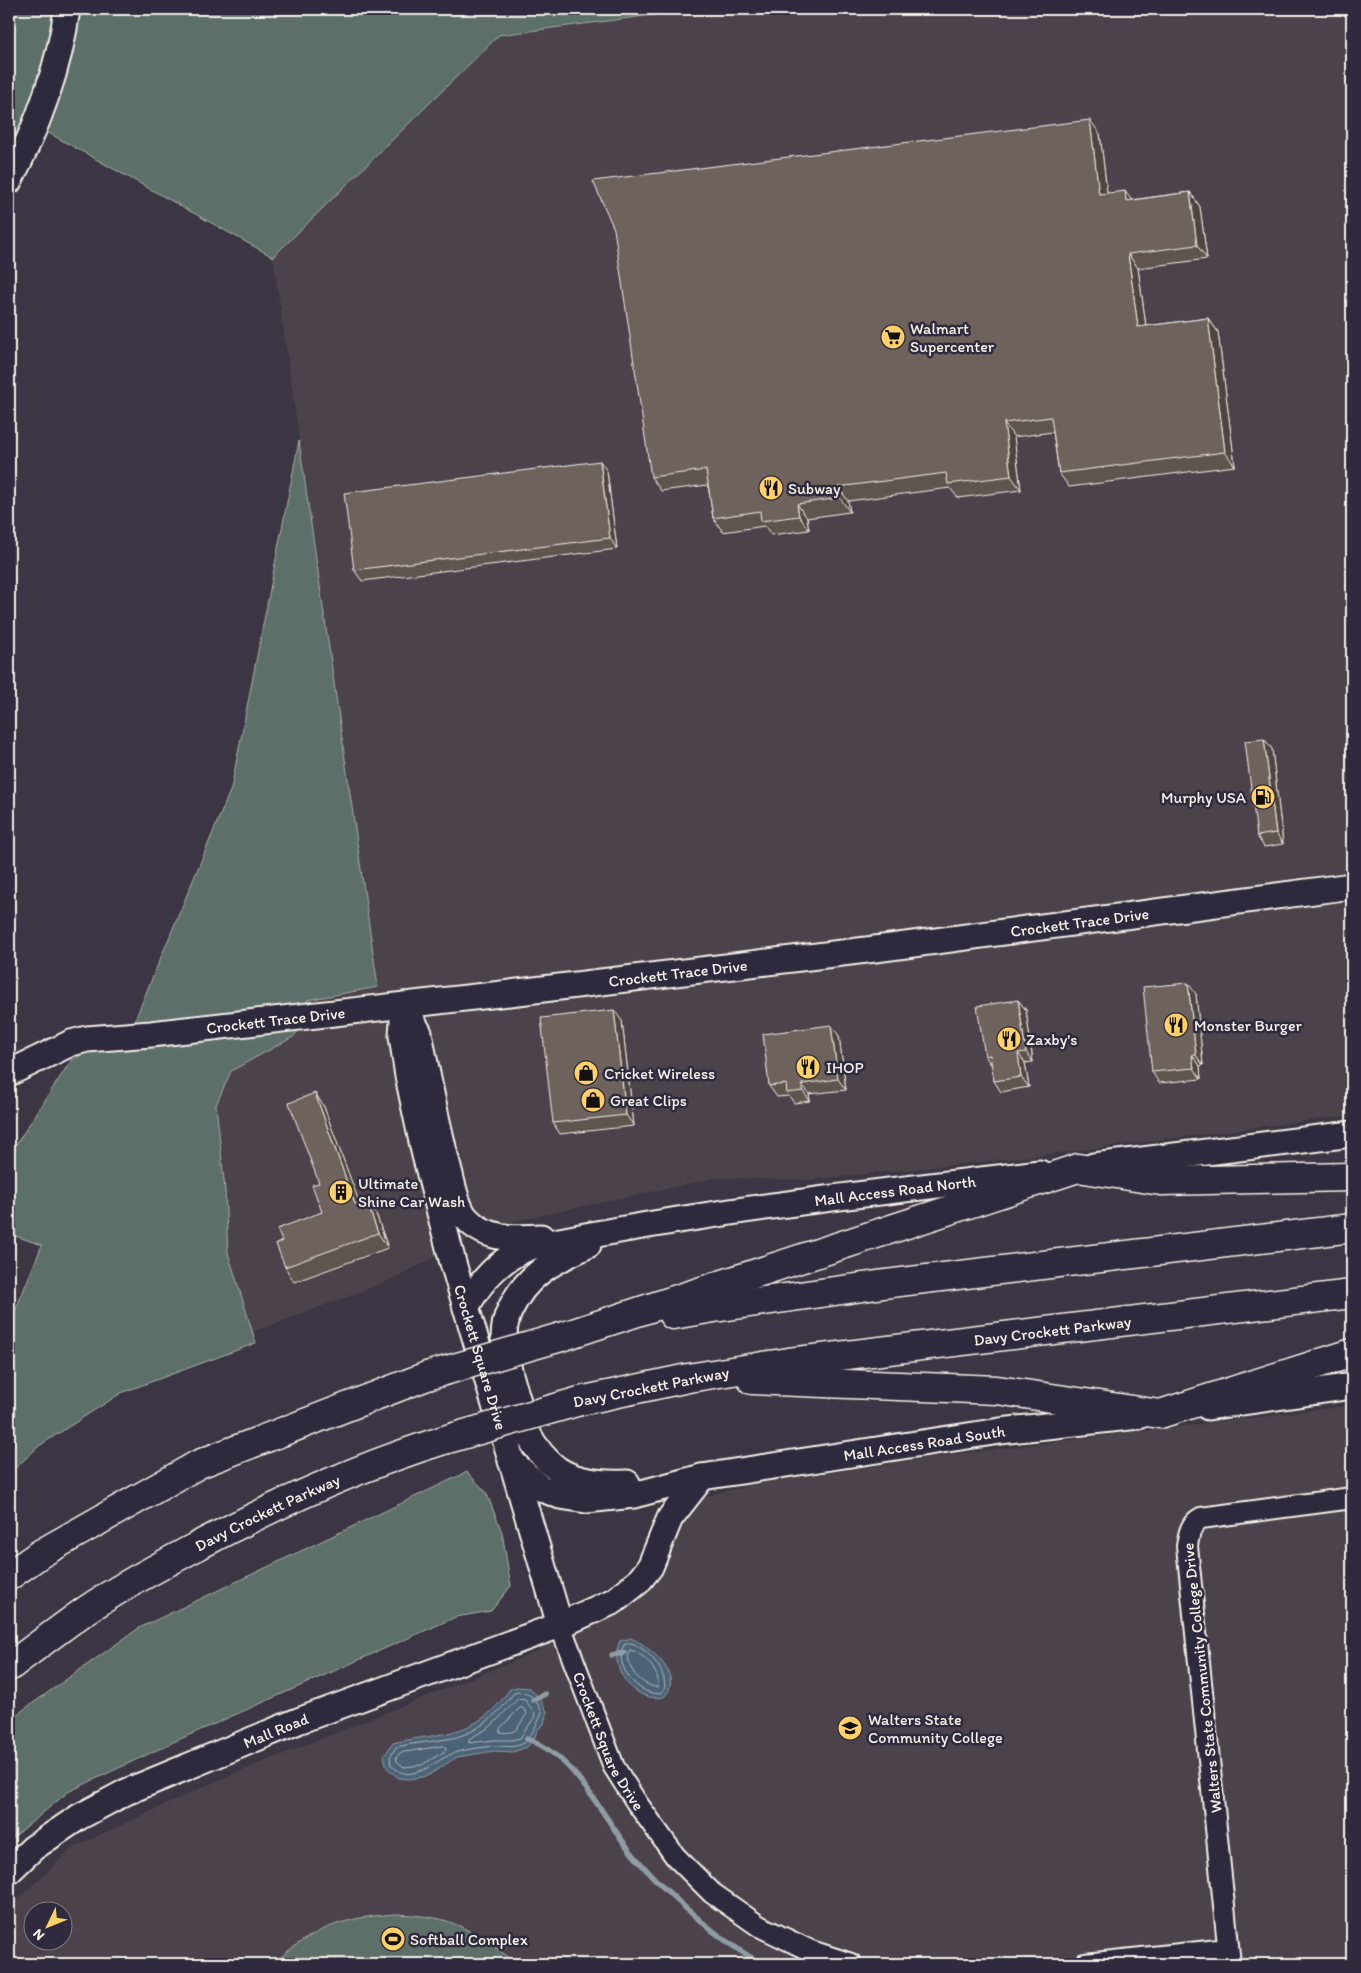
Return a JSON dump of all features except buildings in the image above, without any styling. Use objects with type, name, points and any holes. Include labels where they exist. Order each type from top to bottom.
[{"type":"highway","points":[[9,1576],[40,1554],[199,1464],[427,1376],[561,1337],[1078,1168],[1161,1181],[1352,1176]]},
{"type":"highway","points":[[561,1337],[714,1308],[884,1284],[1352,1228]]},
{"type":"highway","name":"Davy Crockett Parkway","points":[[9,1668],[83,1613],[149,1572],[294,1498],[357,1471],[444,1440],[580,1400],[688,1378],[898,1348],[1022,1335],[1352,1294]]},
{"type":"highway","points":[[688,1378],[997,1390],[1160,1414],[1352,1353]]},
{"type":"street","points":[[9,181],[36,126],[57,55],[67,9]]},
{"type":"street","name":"Crockett Trace Drive","points":[[9,1073],[71,1043],[87,1039],[404,1006],[883,948],[1352,886]]},
{"type":"street","points":[[404,1006],[419,1033],[439,1131],[457,1199],[466,1217],[480,1228],[496,1236],[509,1238],[624,1229]]},
{"type":"street","name":"Crockett Square Drive","points":[[404,1006],[402,1036],[410,1085],[424,1151],[453,1263],[560,1625],[614,1767],[675,1856],[712,1893],[759,1926],[810,1951],[852,1964]]},
{"type":"street","name":"Mall Access Road North","points":[[466,1308],[484,1280],[503,1262],[530,1247],[723,1212],[1352,1134]]},
{"type":"street","points":[[624,1229],[566,1255],[538,1272],[526,1285],[509,1313],[505,1326],[505,1345],[511,1376],[528,1433],[549,1462],[559,1470],[571,1476],[594,1482],[625,1483],[663,1477],[702,1476]]},
{"type":"street","name":"Mall Access Road South","points":[[511,1461],[540,1488],[560,1496],[586,1500],[634,1495],[702,1476],[1000,1431],[1160,1414],[1352,1386]]},
{"type":"street","name":"Mall Road","points":[[9,1870],[33,1848],[79,1816],[126,1792],[298,1721],[560,1625],[614,1601],[638,1582],[650,1567],[670,1518],[702,1476]]},
{"type":"street","name":"Walters State Community College Drive","points":[[1229,1956],[1187,1546],[1189,1535],[1192,1526],[1201,1518],[1352,1498]]},
{"type":"street","points":[[1085,1964],[1229,1956]]},
{"type":"shaded area","points":[[699,9],[1352,9],[1352,1115],[1044,1155],[810,1180],[716,1178],[501,1224],[384,1283],[253,1332],[228,1253],[225,1190],[216,1105],[231,1071],[261,1055],[307,1000],[378,987],[273,257],[499,35]]},
{"type":"shaded area","name":"Walters State Community College","points":[[1352,1405],[1352,1964],[9,1964],[9,1907],[74,1847],[218,1780],[531,1654],[562,1638],[675,1529],[697,1498],[760,1483],[949,1455]]},
{"type":"green space","points":[[9,9],[699,9],[499,35],[273,257],[36,126],[9,181]]},
{"type":"green space","points":[[299,441],[378,987],[307,1000],[312,1016],[293,1037],[231,1071],[216,1105],[225,1190],[228,1253],[256,1343],[121,1393],[39,1446],[9,1474],[9,1326],[42,1245],[9,1234],[9,1155],[70,1062],[94,1047],[125,1049],[134,1022],[231,789]]},
{"type":"green space","points":[[467,1472],[486,1492],[502,1532],[511,1586],[491,1611],[456,1617],[178,1740],[68,1792],[9,1841],[9,1720],[139,1628]]},
{"type":"green space","name":"Softball Complex","points":[[397,1914],[435,1918],[457,1925],[501,1951],[517,1964],[273,1964],[301,1941],[315,1933],[361,1918]]},
{"type":"water","points":[[631,1638],[655,1655],[668,1671],[669,1689],[664,1697],[653,1698],[643,1695],[626,1682],[617,1662],[617,1651],[620,1641]]},
{"type":"water","points":[[517,1687],[530,1688],[540,1699],[547,1711],[544,1724],[537,1730],[535,1737],[527,1747],[513,1752],[494,1751],[457,1757],[427,1776],[410,1779],[399,1778],[387,1768],[384,1756],[393,1743],[444,1734],[471,1725],[484,1717],[497,1705],[510,1689]]},
{"type":"waterway","points":[[612,1655],[624,1653]]},
{"type":"waterway","points":[[533,1700],[545,1694]]},
{"type":"waterway","points":[[527,1739],[544,1747],[572,1771],[585,1786],[628,1848],[672,1896],[709,1928],[746,1955],[763,1964]]},
{"type":"place","name":"Walmart Supercenter","points":[[893,337]]},
{"type":"place","name":"Subway","points":[[771,488]]},
{"type":"place","name":"Murphy USA","points":[[1263,797]]},
{"type":"place","name":"Monster Burger","points":[[1176,1025]]},
{"type":"place","name":"Zaxby's","points":[[1009,1039]]},
{"type":"place","name":"IHOP","points":[[808,1067]]},
{"type":"place","name":"Cricket Wireless","points":[[586,1073]]},
{"type":"place","name":"Great Clips","points":[[593,1100]]},
{"type":"place","name":"Ultimate Shine Car Wash","points":[[341,1192]]},
{"type":"place","name":"Walters State Community College","points":[[850,1728]]},
{"type":"place","name":"Softball Complex","points":[[393,1939]]}]
